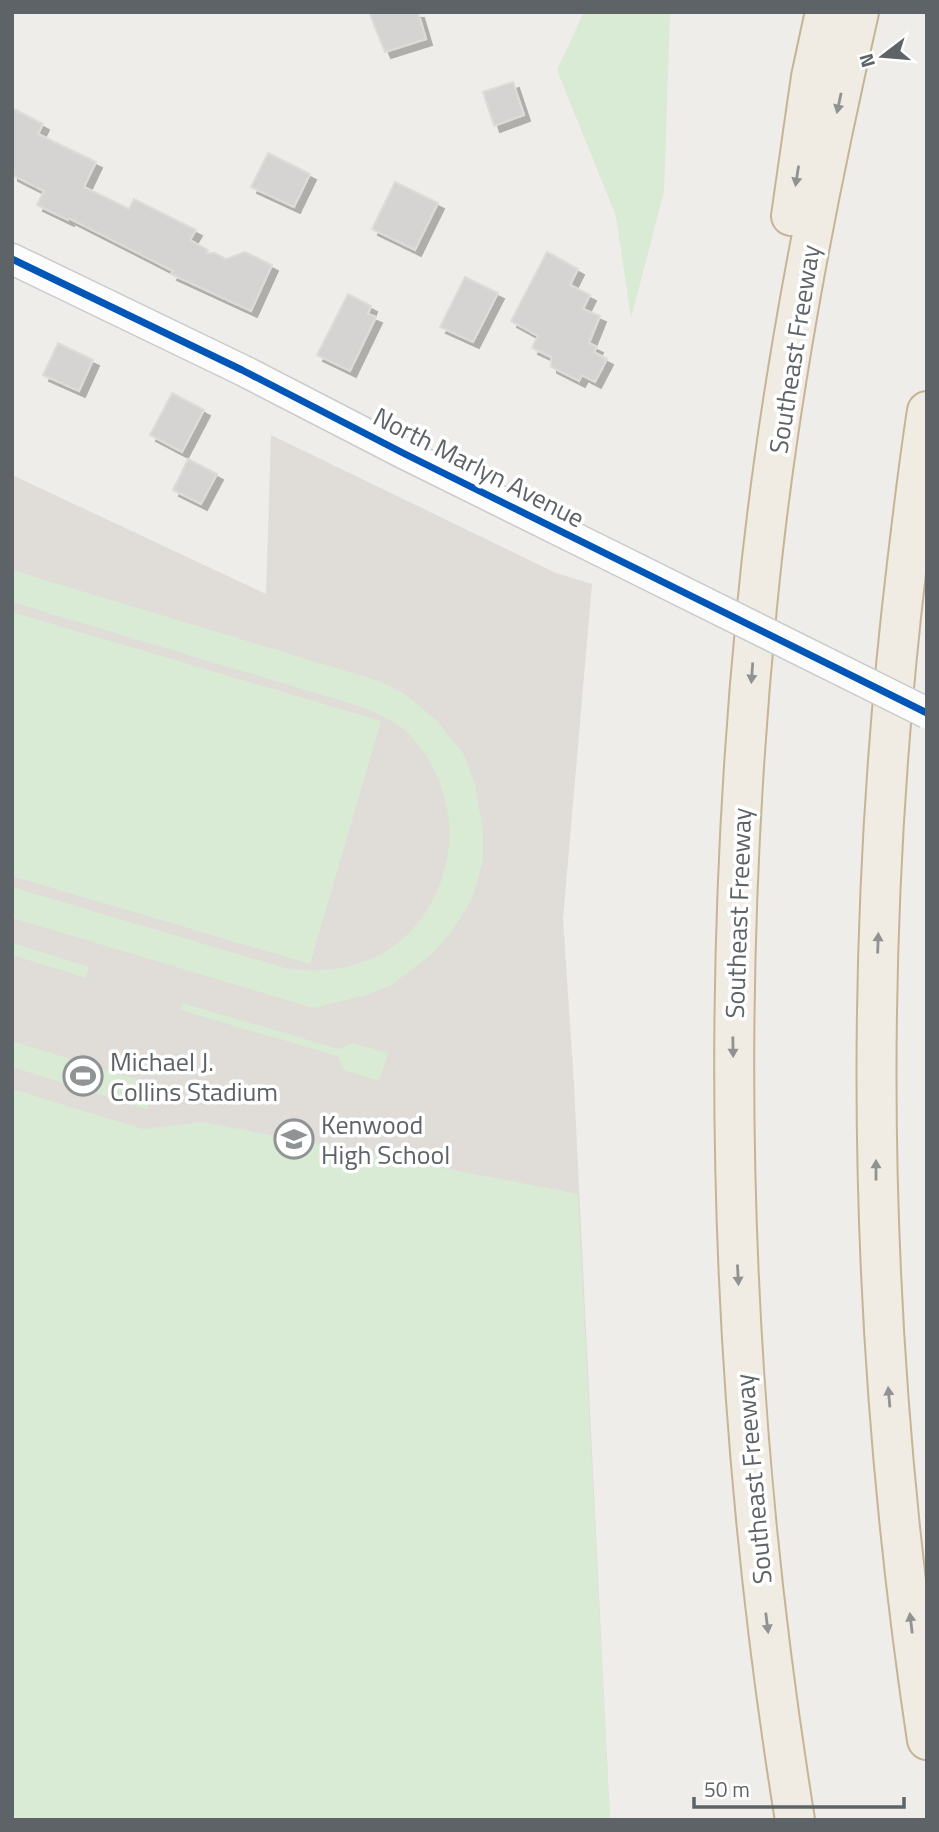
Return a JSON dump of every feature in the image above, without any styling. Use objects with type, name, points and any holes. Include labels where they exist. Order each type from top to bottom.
[{"type":"highway","points":[[757,605],[768,436],[791,216],[811,77],[825,12]]},
{"type":"highway","name":"Southeast Freeway","points":[[795,1820],[778,1712],[758,1550],[743,1372],[735,1204],[733,1034],[737,861],[757,605],[779,437],[815,218],[859,12]]},
{"type":"highway","points":[[927,411],[895,662],[881,858],[875,1030],[876,1198],[886,1364],[901,1532],[927,1740]]},
{"type":"highway","points":[[895,662],[927,461]]},
{"type":"street","name":"North Marlyn Avenue","points":[[12,259],[242,370],[403,453],[927,713]]},
{"type":"shaded area","name":"Kenwood High School","points":[[271,435],[556,573],[592,584],[563,919],[574,1084],[610,1820],[12,1820],[12,475],[266,594]]},
{"type":"green space","points":[[584,12],[670,12],[664,192],[631,318],[616,216],[557,70]]},
{"type":"green space","points":[[12,570],[379,681],[405,694],[436,720],[463,753],[475,784],[483,832],[483,860],[472,898],[448,936],[432,954],[390,986],[314,1008],[12,918],[12,887],[285,968],[335,969],[358,964],[379,955],[415,927],[440,884],[450,832],[442,790],[429,761],[410,735],[390,720],[349,703],[12,602]]},
{"type":"green space","points":[[12,612],[381,721],[310,964],[12,876]]},
{"type":"green space","points":[[12,943],[89,967],[86,978],[12,955]]},
{"type":"green space","points":[[182,1003],[339,1049],[353,1043],[388,1053],[379,1081],[343,1070],[338,1056],[180,1010]]},
{"type":"green space","name":"Michael J. Collins Stadium","points":[[12,1041],[154,1085],[147,1109],[12,1067]]},
{"type":"green space","points":[[12,1089],[143,1129],[203,1122],[578,1194],[610,1820],[12,1820]]},
{"type":"building","points":[[369,12],[418,12],[426,39],[385,52]]},
{"type":"building","points":[[513,82],[524,115],[494,126],[483,92]]},
{"type":"building","points":[[12,108],[43,124],[38,134],[96,162],[84,187],[129,209],[134,199],[196,230],[190,240],[208,250],[206,253],[215,253],[226,259],[245,252],[272,265],[251,311],[171,274],[173,271],[69,218],[68,220],[37,205],[44,191],[12,175]]},
{"type":"building","points":[[268,153],[310,174],[294,207],[251,187]]},
{"type":"building","points":[[395,182],[438,203],[415,250],[372,229]]},
{"type":"building","points":[[547,252],[578,269],[570,285],[590,295],[583,309],[600,316],[589,343],[597,347],[594,352],[607,359],[595,382],[582,375],[579,381],[551,367],[551,357],[532,348],[538,336],[511,321]]},
{"type":"building","points":[[465,277],[498,293],[473,342],[440,327]]},
{"type":"building","points":[[348,294],[371,306],[368,314],[376,317],[350,371],[317,355]]},
{"type":"building","points":[[58,343],[93,360],[79,391],[43,375]]},
{"type":"building","points":[[172,393],[204,410],[182,452],[150,435]]},
{"type":"building","points":[[188,459],[217,474],[201,504],[173,490]]},
{"type":"cycle path","points":[[12,259],[242,370],[403,453],[927,713]]},
{"type":"place","name":"Michael J. Collins Stadium","points":[[83,1076]]},
{"type":"place","name":"Kenwood High School","points":[[294,1139]]}]
